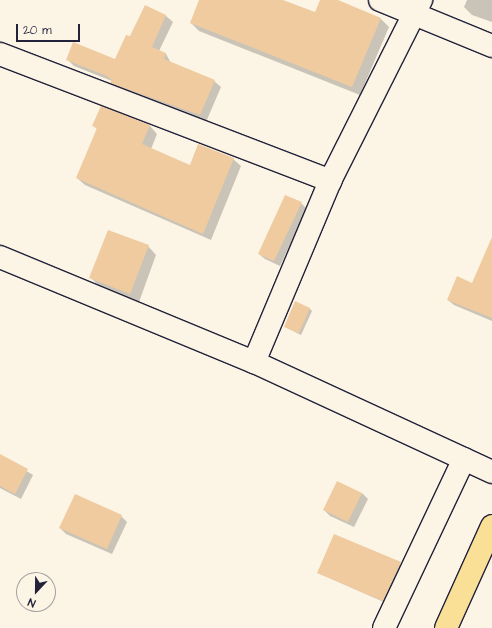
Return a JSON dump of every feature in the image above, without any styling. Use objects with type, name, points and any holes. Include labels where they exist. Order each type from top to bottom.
[{"type":"highway","points":[[446,628],[492,526]]},
{"type":"street","points":[[380,0],[418,7],[492,46]]},
{"type":"street","points":[[254,362],[330,181],[418,7]]},
{"type":"street","points":[[0,54],[330,181]]},
{"type":"street","points":[[0,258],[254,362],[492,472]]},
{"type":"street","points":[[384,628],[464,459]]},
{"type":"building","points":[[199,0],[283,0],[315,12],[320,0],[338,0],[381,18],[352,87],[190,23]]},
{"type":"building","points":[[145,5],[166,15],[152,47],[166,53],[164,59],[215,80],[200,115],[110,83],[112,80],[107,76],[66,60],[73,42],[115,59],[126,35],[130,36]]},
{"type":"building","points":[[101,106],[150,125],[142,144],[190,165],[198,144],[234,158],[203,234],[76,178],[97,128],[92,126]]},
{"type":"building","points":[[285,195],[302,202],[274,261],[258,254]]},
{"type":"building","points":[[108,230],[149,245],[130,294],[89,278]]},
{"type":"building","points":[[492,237],[492,318],[447,300],[457,276],[472,283]]},
{"type":"building","points":[[295,301],[310,308],[299,333],[284,327]]},
{"type":"building","points":[[0,454],[28,469],[15,494],[0,486]]},
{"type":"building","points":[[337,481],[362,493],[348,522],[323,510]]},
{"type":"building","points":[[75,494],[122,515],[107,549],[59,528]]},
{"type":"building","points":[[334,534],[401,562],[383,601],[317,573]]}]
